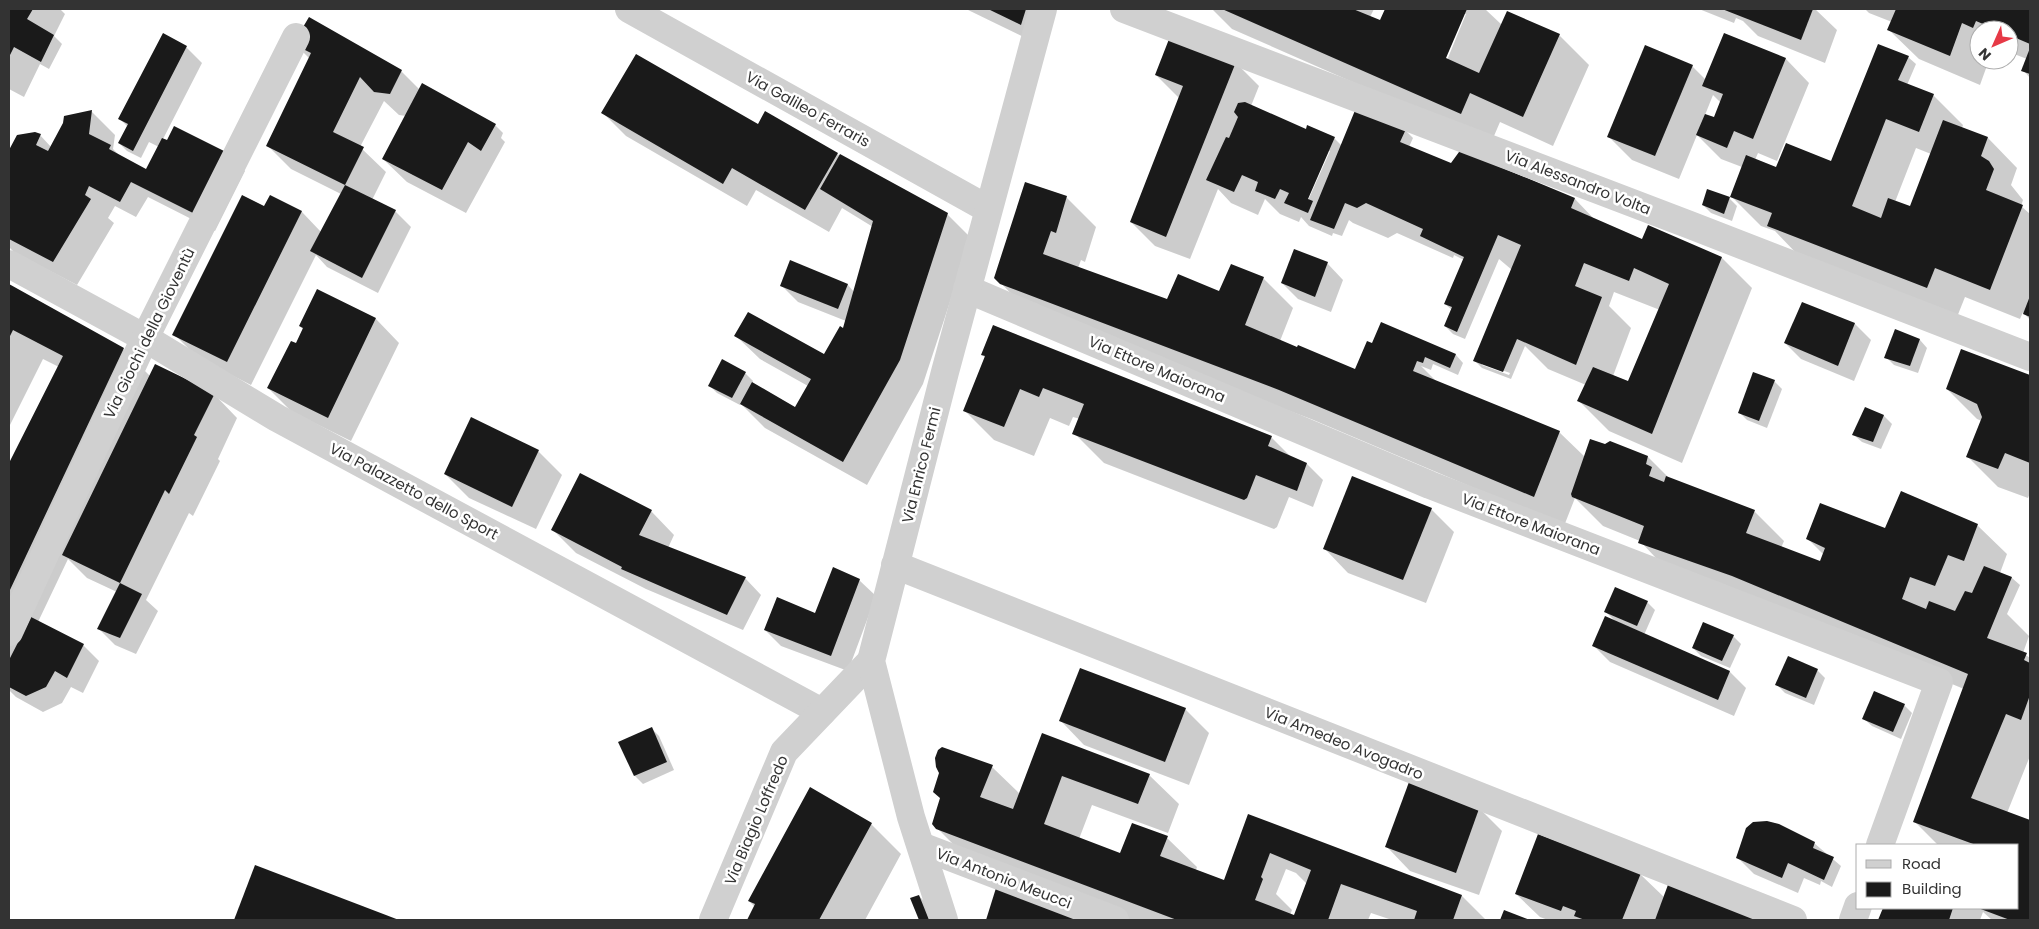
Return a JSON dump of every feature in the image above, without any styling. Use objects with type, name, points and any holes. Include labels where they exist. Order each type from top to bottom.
[{"type":"street","name":"Via Galileo Ferraris","points":[[629,9],[988,209]]},
{"type":"street","name":"Via Enrico Fermi","points":[[944,920],[920,846],[871,661],[988,209],[1043,9]]},
{"type":"street","name":"Via Alessandro Volta","points":[[1124,9],[1690,224],[2030,357]]},
{"type":"street","name":"Via Giochi della Gioventù","points":[[9,632],[145,338],[296,37]]},
{"type":"street","name":"Via Palazzetto dello Sport","points":[[9,264],[145,338],[277,418],[822,712]]},
{"type":"street","name":"Via Ettore Maiorana","points":[[967,289],[1430,485],[1940,682],[1880,844]]},
{"type":"street","name":"Via Amedeo Avogadro","points":[[895,565],[1793,920]]},
{"type":"street","name":"Via Biagio Loffredo","points":[[713,920],[784,752],[871,661]]},
{"type":"street","name":"Via Antonio Meucci","points":[[920,846],[1115,920]]},
{"type":"building","points":[[9,9],[33,9],[27,19],[54,35],[41,62],[14,47],[9,57]]},
{"type":"building","points":[[988,9],[1026,9],[1021,25]]},
{"type":"building","points":[[1222,9],[1353,9],[1380,20],[1385,9],[1467,9],[1446,58],[1479,73],[1507,11],[1560,34],[1523,117],[1470,93],[1461,114]]},
{"type":"building","points":[[1722,9],[1813,9],[1801,40]]},
{"type":"building","points":[[1896,9],[2030,9],[2030,44],[2019,39],[2019,20],[1969,20],[1969,26],[1962,23],[1950,56],[1887,30]]},
{"type":"building","points":[[309,17],[402,70],[390,94],[374,92],[360,77],[333,132],[364,147],[345,185],[266,146],[311,53],[293,44]]},
{"type":"building","points":[[163,33],[187,46],[133,151],[118,143],[128,124],[118,119]]},
{"type":"building","points":[[1724,33],[1786,58],[1753,139],[1734,131],[1727,148],[1696,135],[1705,114],[1714,117],[1723,94],[1702,86]]},
{"type":"building","points":[[1171,34],[1236,62],[1166,237],[1130,222],[1183,86],[1155,75]]},
{"type":"building","points":[[1878,44],[1909,56],[1898,80],[1934,94],[1919,132],[1886,119],[1852,206],[1881,218],[1888,198],[1910,206],[1943,120],[1988,137],[1981,156],[1989,161],[1994,169],[1986,190],[2023,205],[1990,290],[1935,268],[1927,288],[1767,226],[1772,213],[1730,197],[1746,155],[1776,167],[1786,143],[1831,161]]},
{"type":"building","points":[[1645,45],[1693,65],[1655,156],[1607,137]]},
{"type":"building","points":[[2030,48],[2030,74],[2021,71]]},
{"type":"building","points":[[636,54],[758,124],[765,111],[838,153],[805,210],[732,168],[723,184],[601,113]]},
{"type":"building","points":[[422,83],[496,124],[481,151],[468,142],[442,190],[382,159]]},
{"type":"building","points":[[1245,102],[1306,129],[1307,125],[1335,137],[1308,199],[1313,201],[1308,213],[1284,203],[1289,193],[1280,189],[1275,199],[1255,191],[1258,182],[1242,175],[1234,192],[1206,180],[1226,137],[1229,138],[1238,117],[1234,112],[1238,103]]},
{"type":"building","points":[[1356,108],[1406,129],[1400,142],[1451,163],[1459,152],[1464,152],[1575,198],[1571,208],[1642,239],[1648,225],[1722,257],[1652,434],[1577,401],[1593,367],[1628,381],[1669,284],[1634,268],[1629,281],[1584,263],[1575,286],[1602,297],[1576,365],[1517,339],[1503,372],[1473,361],[1521,245],[1498,235],[1457,332],[1444,326],[1452,307],[1444,304],[1464,257],[1420,236],[1423,229],[1366,203],[1357,208],[1345,203],[1334,229],[1310,220]]},
{"type":"building","points":[[92,110],[89,134],[111,145],[109,149],[146,169],[162,138],[167,140],[174,126],[230,154],[199,216],[131,182],[120,202],[89,186],[85,195],[91,199],[53,262],[9,239],[9,150],[17,135],[35,132],[41,134],[36,145],[48,151],[63,123],[64,116]]},
{"type":"building","points":[[840,154],[948,213],[900,360],[843,462],[740,404],[752,382],[795,407],[811,379],[734,336],[748,312],[824,354],[840,326],[843,328],[873,221],[820,189]]},
{"type":"building","points":[[1025,182],[1067,196],[1056,233],[1051,231],[1043,254],[1167,299],[1178,274],[1219,291],[1231,264],[1264,277],[1245,325],[1355,369],[1367,341],[1372,343],[1381,322],[1456,354],[1450,368],[1425,357],[1423,363],[1417,361],[1413,371],[1560,431],[1534,497],[1279,390],[1000,284],[994,278]]},
{"type":"building","points":[[345,185],[396,210],[362,278],[310,251]]},
{"type":"building","points":[[1707,189],[1730,197],[1724,214],[1702,205]]},
{"type":"building","points":[[242,195],[264,206],[270,195],[302,211],[227,362],[172,335]]},
{"type":"building","points":[[1294,249],[1328,262],[1315,297],[1281,283]]},
{"type":"building","points":[[790,260],[848,284],[838,309],[780,286]]},
{"type":"building","points":[[9,284],[124,348],[9,592],[9,463],[63,356],[13,330],[9,338]]},
{"type":"building","points":[[317,289],[376,318],[328,418],[267,388],[291,341],[296,343],[303,328],[299,326]]},
{"type":"building","points":[[2030,296],[2030,317],[2023,314]]},
{"type":"building","points":[[1802,302],[1855,323],[1838,366],[1784,343]]},
{"type":"building","points":[[993,325],[1272,436],[1268,446],[1307,463],[1297,491],[1256,475],[1247,498],[1244,500],[1072,434],[1084,404],[1043,388],[1039,397],[1020,389],[1004,427],[963,411],[985,356],[981,355]]},
{"type":"building","points":[[1895,329],[1920,339],[1910,366],[1884,358]]},
{"type":"building","points":[[1961,349],[2030,375],[2030,463],[2005,453],[1998,469],[1966,457],[1982,417],[1977,404],[1946,389]]},
{"type":"building","points":[[722,359],[746,372],[732,398],[708,386]]},
{"type":"building","points":[[155,364],[215,393],[194,435],[197,437],[169,494],[165,490],[120,583],[62,555]]},
{"type":"building","points":[[1753,372],[1775,380],[1759,421],[1738,413]]},
{"type":"building","points":[[1865,407],[1884,415],[1873,442],[1852,435]]},
{"type":"building","points":[[471,417],[539,450],[512,507],[444,474]]},
{"type":"building","points":[[1590,439],[1605,444],[1610,441],[1648,456],[1646,464],[1652,467],[1649,476],[1664,482],[1666,476],[1755,510],[1746,533],[1820,561],[1825,548],[1806,539],[1820,503],[1885,528],[1901,491],[1978,524],[1964,561],[1948,555],[1935,586],[1910,577],[1902,599],[1926,609],[1929,601],[1955,611],[1965,591],[1972,593],[1984,566],[2012,577],[1987,638],[2027,653],[2024,660],[2030,663],[2030,695],[2021,720],[2006,714],[1971,798],[2030,820],[2030,920],[2010,920],[1981,909],[2019,909],[2019,844],[1973,844],[1913,822],[1968,674],[1732,576],[1638,543],[1644,526],[1572,497],[1571,494]]},
{"type":"building","points":[[580,473],[652,510],[639,535],[746,577],[727,615],[621,569],[622,567],[551,530]]},
{"type":"building","points":[[1352,476],[1432,508],[1403,580],[1323,549]]},
{"type":"building","points":[[833,567],[860,579],[831,656],[764,630],[777,597],[815,613]]},
{"type":"building","points":[[120,583],[142,594],[120,638],[97,629]]},
{"type":"building","points":[[1615,587],[1648,601],[1637,626],[1604,612]]},
{"type":"building","points":[[1605,616],[1730,671],[1718,700],[1592,646]]},
{"type":"building","points":[[31,617],[84,644],[67,678],[55,671],[46,687],[26,696],[9,687],[9,660]]},
{"type":"building","points":[[1703,622],[1734,635],[1722,661],[1692,648]]},
{"type":"building","points":[[1788,656],[1818,669],[1806,698],[1775,685]]},
{"type":"building","points":[[1080,668],[1186,708],[1165,762],[1059,721]]},
{"type":"building","points":[[1874,691],[1905,704],[1893,732],[1862,719]]},
{"type":"building","points":[[652,727],[667,762],[634,776],[618,742]]},
{"type":"building","points":[[1042,733],[1150,774],[1138,804],[1062,776],[1044,824],[1120,853],[1132,823],[1168,836],[1160,856],[1224,880],[1248,814],[1462,895],[1453,920],[1414,920],[1417,911],[1341,884],[1328,920],[1177,920],[936,829],[932,824],[940,798],[933,792],[939,773],[935,758],[938,750],[942,747],[993,765],[980,797],[1013,809]],"holes":[[[1270,853],[1311,870],[1294,915],[1255,900]]]},
{"type":"building","points":[[1409,782],[1480,806],[1456,873],[1385,847]]},
{"type":"building","points":[[810,787],[872,823],[819,920],[747,920],[755,904],[748,901]]},
{"type":"building","points":[[1767,821],[1779,824],[1815,842],[1813,848],[1834,857],[1824,880],[1788,863],[1782,878],[1736,858],[1746,828],[1753,822]]},
{"type":"building","points":[[1538,834],[1641,873],[1622,920],[1585,920],[1574,916],[1576,911],[1563,906],[1561,911],[1515,894]]},
{"type":"building","points":[[255,865],[399,920],[234,920]]},
{"type":"building","points":[[1669,882],[1770,920],[1655,920]]},
{"type":"building","points":[[996,888],[1081,920],[986,920]]},
{"type":"building","points":[[919,895],[929,920],[919,920],[910,898]]},
{"type":"building","points":[[1883,909],[1953,909],[1949,920],[1878,920]]},
{"type":"building","points":[[1504,910],[1530,920],[1500,920]]}]
